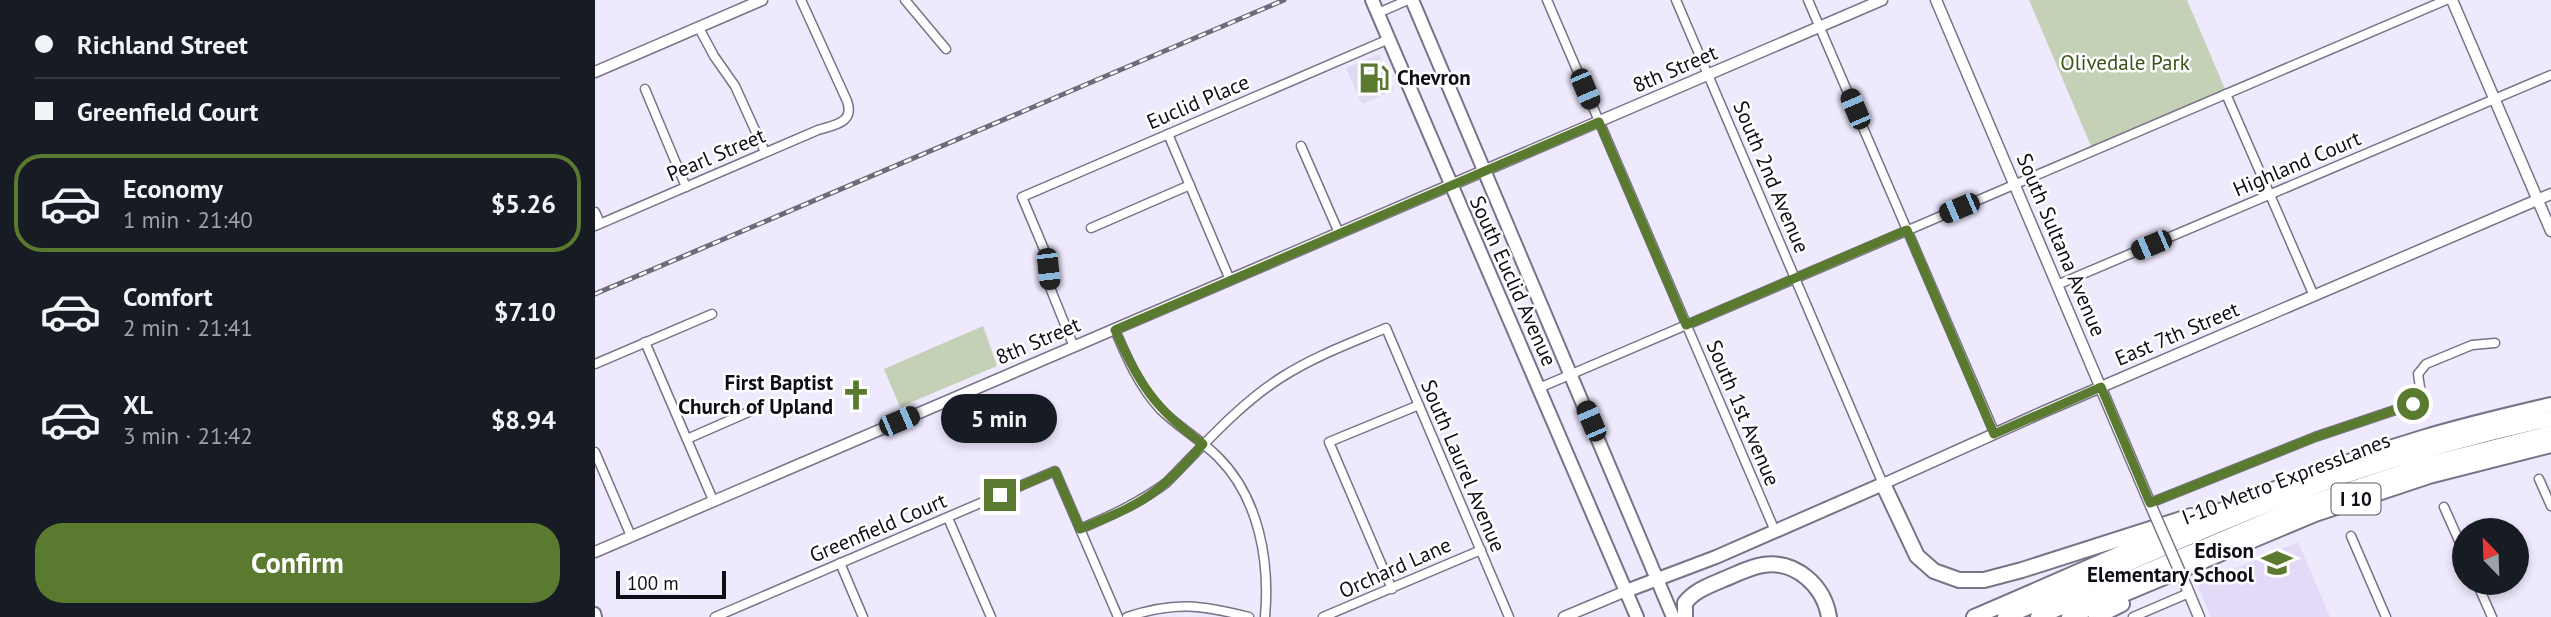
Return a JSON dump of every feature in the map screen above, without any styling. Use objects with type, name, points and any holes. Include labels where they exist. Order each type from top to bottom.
[{"type":"highway","name":"I 10","points":[[1974,617],[2259,495],[2420,438],[2551,405]]},
{"type":"highway","name":"I-10 Metro ExpressLanes","points":[[2005,617],[2344,476],[2463,440],[2551,419]]},
{"type":"highway","name":"I-10 Metro ExpressLanes","points":[[2038,617],[2298,507],[2423,465],[2551,433]]},
{"type":"highway","name":"I 10","points":[[2069,617],[2281,527],[2350,501],[2463,466],[2551,445]]},
{"type":"highway","points":[[1883,484],[1917,556],[1934,571],[1953,579],[1968,581],[1991,578],[2050,562],[2259,495]]},
{"type":"highway","points":[[1685,617],[1685,603],[1698,591],[1751,568],[1766,565],[1790,568],[1808,579],[1819,590],[1829,617]]},
{"type":"highway","points":[[2096,617],[2129,601],[2167,575]]},
{"type":"main road","name":"South Euclid Avenue","points":[[1372,0],[1637,617]]},
{"type":"main road","name":"South Euclid Avenue","points":[[1410,0],[1486,171],[1673,617]]},
{"type":"main road","name":"East 7th Street","points":[[1626,591],[1883,484]]},
{"type":"street","points":[[595,72],[762,0]]},
{"type":"street","name":"Pearl Street","points":[[598,225],[765,152],[841,123],[849,115],[847,101],[801,0]]},
{"type":"street","points":[[905,0],[946,49]]},
{"type":"street","points":[[1378,13],[1410,0]]},
{"type":"street","name":"South 1st Avenue","points":[[1547,0],[1775,531]]},
{"type":"street","name":"South 2nd Avenue","points":[[1676,0],[1883,484]]},
{"type":"street","points":[[1808,0],[1994,434]]},
{"type":"street","name":"8th Street","points":[[595,552],[1882,0]]},
{"type":"street","name":"South Sultana Avenue","points":[[1936,0],[2199,617]]},
{"type":"street","points":[[1539,388],[2446,0]]},
{"type":"street","points":[[2452,0],[2551,232]]},
{"type":"street","points":[[699,28],[736,86],[765,152]]},
{"type":"street","name":"Euclid Place","points":[[1075,347],[1053,298],[1046,254],[1022,197],[1389,39]]},
{"type":"street","name":"Highland Court","points":[[2057,285],[2551,75]]},
{"type":"street","points":[[645,89],[687,187]]},
{"type":"street","points":[[2226,94],[2313,296]]},
{"type":"street","points":[[1168,134],[1230,280]]},
{"type":"street","points":[[1301,146],[1339,233]]},
{"type":"street","points":[[1090,228],[1190,186]]},
{"type":"street","name":"East 7th Street","points":[[1883,484],[2101,387],[2551,194]]},
{"type":"street","points":[[595,212],[598,225]]},
{"type":"street","points":[[595,364],[712,314]]},
{"type":"street","name":"South Laurel Avenue","points":[[1203,444],[1246,403],[1282,377],[1315,359],[1386,328],[1509,617]]},
{"type":"street","points":[[1115,330],[1132,369],[1159,407],[1230,470],[1248,499],[1259,530],[1266,568],[1268,591],[1265,617]]},
{"type":"street","points":[[645,342],[713,500]]},
{"type":"street","points":[[2150,505],[2315,437],[2413,404],[2421,394],[2419,374],[2426,364],[2472,345],[2495,343]]},
{"type":"street","points":[[1392,589],[1329,442],[1419,405]]},
{"type":"street","points":[[687,439],[751,411]]},
{"type":"street","points":[[1118,617],[1080,529],[1136,504],[1151,494],[1166,483],[1203,444]]},
{"type":"street","points":[[595,452],[631,536]]},
{"type":"street","name":"Greenfield Court","points":[[716,617],[1055,471],[1080,529]]},
{"type":"street","points":[[2539,479],[2551,506]]},
{"type":"street","points":[[2444,506],[2452,524]]},
{"type":"street","points":[[948,518],[991,617]]},
{"type":"street","points":[[2351,536],[2386,617]]},
{"type":"street","name":"Orchard Lane","points":[[1323,617],[1481,550]]},
{"type":"street","points":[[840,563],[863,617]]},
{"type":"street","points":[[2133,617],[2187,590]]},
{"type":"street","points":[[1564,617],[1626,591]]},
{"type":"street","points":[[2482,595],[2492,617]]},
{"type":"street","points":[[1127,617],[1153,608],[1179,606],[1208,607],[1249,617]]},
{"type":"shaded area","points":[[1379,54],[1394,90],[1362,104],[1346,68]]},
{"type":"shaded area","name":"Edison Elementary School","points":[[2298,542],[2330,617],[2211,617],[2197,585]]},
{"type":"green space","name":"Olivedale Park","points":[[2029,0],[2187,0],[2225,89],[2091,146]]},
{"type":"green space","points":[[983,326],[997,366],[900,407],[884,369]]},
{"type":"railway","points":[[595,294],[1284,0]]},
{"type":"place","name":"Chevron","points":[[1374,78]]},
{"type":"place","name":"First Baptist Church of Upland","points":[[856,395]]},
{"type":"place","name":"Edison Elementary School","points":[[2277,563]]},
{"type":"route","points":[[1000,495],[1055,471],[1080,529],[1136,504],[1166,483],[1203,444],[1178,426],[1159,407],[1132,369],[1115,330],[1599,122],[1686,325],[1907,230],[1994,434],[2101,387],[2150,503],[2315,437],[2413,404]]}]
